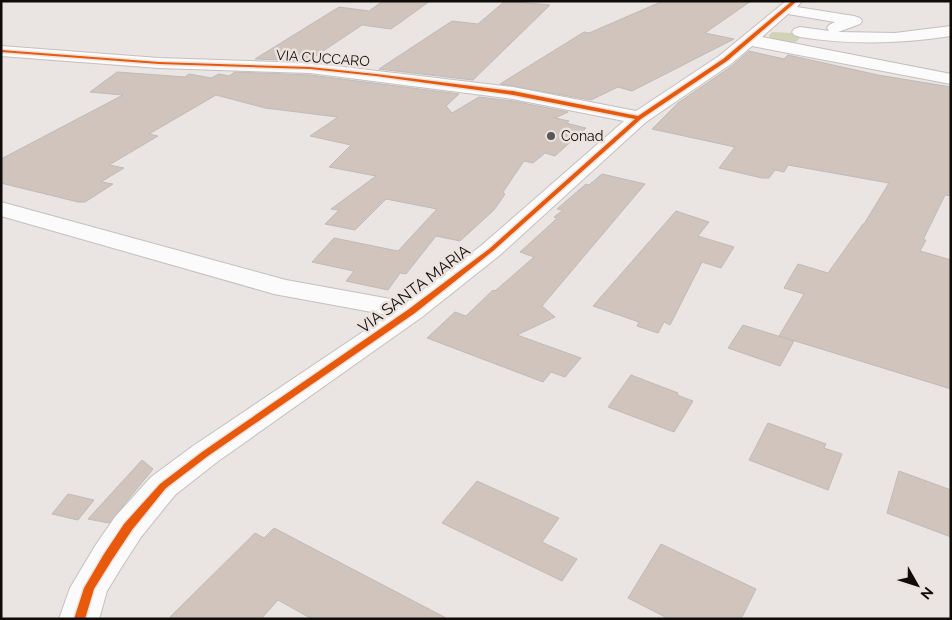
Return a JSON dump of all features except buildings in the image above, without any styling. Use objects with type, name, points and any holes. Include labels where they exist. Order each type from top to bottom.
[{"type":"street","points":[[774,19],[837,41],[948,71]]},
{"type":"street","points":[[774,19],[854,20],[822,36]]},
{"type":"street","points":[[774,19],[948,71]]},
{"type":"street","name":"VIA SANTA MARIA","points":[[78,619],[89,588],[108,557],[128,527],[163,486],[205,454],[412,311],[491,250],[639,118],[725,60],[774,19]]},
{"type":"street","points":[[822,36],[901,37],[943,32],[951,41]]},
{"type":"street","name":"VIA CUCCARO","points":[[1,50],[201,65],[310,68],[376,75],[513,93],[639,118]]},
{"type":"street","points":[[1,209],[283,288],[412,311]]},
{"type":"green space","points":[[772,32],[794,33],[802,36],[795,43],[951,73],[951,75],[770,39],[769,36]]},
{"type":"cycle path","points":[[79,619],[89,588],[108,557],[128,527],[163,486],[205,454],[412,311],[491,250],[639,118],[725,60],[795,1]]},
{"type":"cycle path","points":[[1,51],[159,63],[310,68],[513,93],[639,118]]},
{"type":"place","name":"Conad","points":[[551,136]]}]
